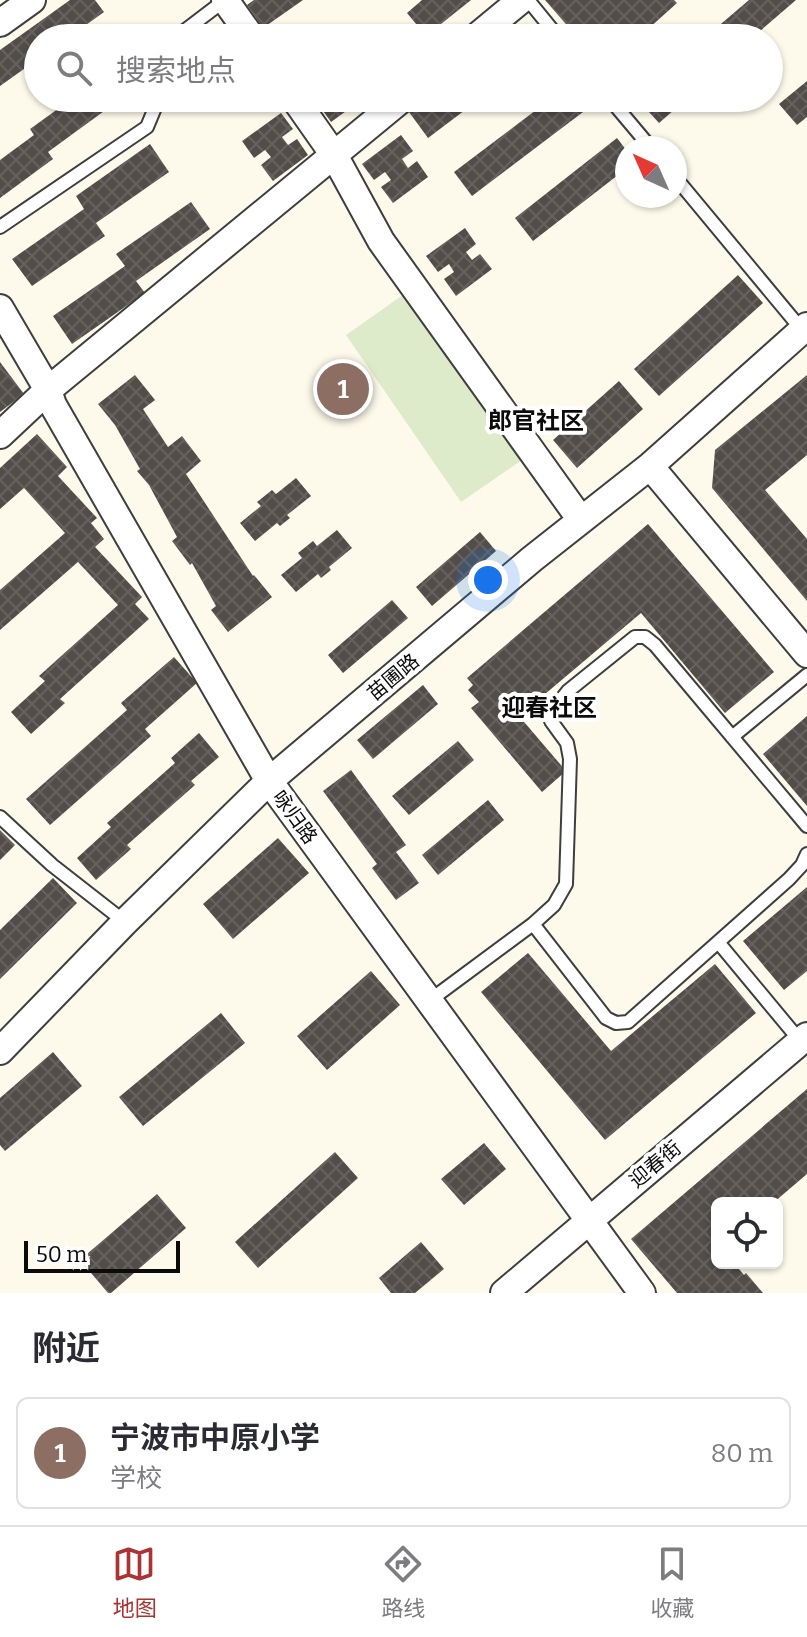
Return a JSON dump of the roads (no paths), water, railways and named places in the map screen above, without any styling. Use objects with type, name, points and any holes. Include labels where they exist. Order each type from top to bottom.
[{"type":"street","points":[[0,23],[32,0]]},
{"type":"street","points":[[225,0],[242,24]]},
{"type":"street","points":[[492,24],[521,0]]},
{"type":"street","points":[[304,112],[334,155],[381,241],[581,520]]},
{"type":"street","points":[[0,435],[48,390],[386,112]]},
{"type":"street","name":"咏归路","points":[[0,308],[269,781],[642,1293]]},
{"type":"street","name":"苗圃路","points":[[0,1051],[125,922],[269,781],[650,466],[805,331]]},
{"type":"street","points":[[650,466],[807,654]]},
{"type":"street","name":"迎春街","points":[[504,1293],[804,1039]]},
{"type":"lane","points":[[193,24],[225,0]]},
{"type":"lane","points":[[528,0],[548,24]]},
{"type":"lane","points":[[0,227],[147,127],[153,112]]},
{"type":"lane","points":[[621,112],[641,136]]},
{"type":"lane","points":[[687,191],[805,331]]},
{"type":"lane","points":[[429,1001],[533,924],[554,905],[566,884],[570,759],[567,743],[551,721],[552,711],[568,691],[635,637],[645,637],[655,645],[807,826]]},
{"type":"lane","points":[[732,737],[807,675]]},
{"type":"lane","points":[[0,817],[52,865],[125,922]]},
{"type":"lane","points":[[533,924],[606,1018],[616,1023],[628,1022],[789,879],[807,854]]},
{"type":"lane","points":[[718,942],[804,1039]]},
{"type":"place","name":"宁波市中原小学","points":[[343,389]]},
{"type":"district","name":"郎官社区","points":[[536,421]]},
{"type":"district","name":"迎春社区","points":[[549,708]]}]
